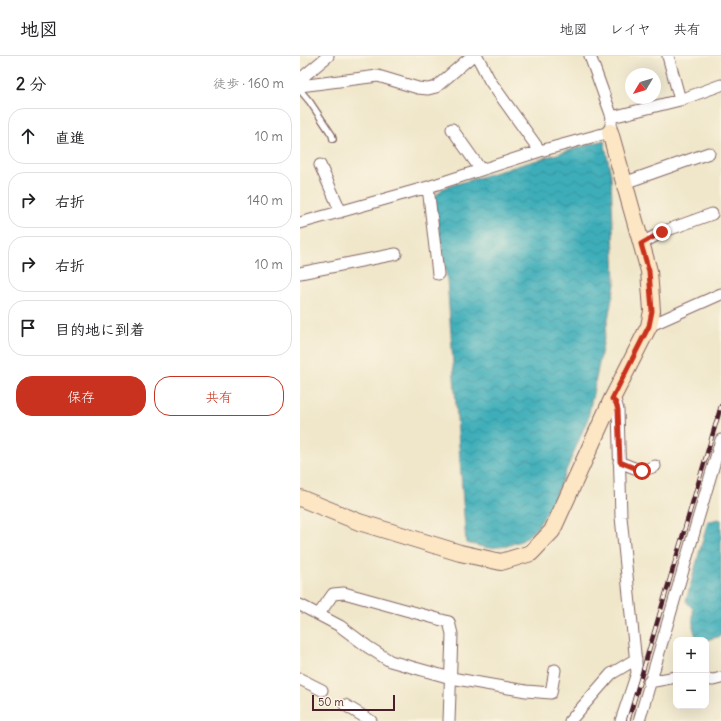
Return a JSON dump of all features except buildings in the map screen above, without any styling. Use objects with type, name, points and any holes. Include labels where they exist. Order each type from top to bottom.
[{"type":"street","points":[[301,79],[328,56]]},
{"type":"street","points":[[301,79],[378,76],[418,88],[428,89],[436,87],[472,56]]},
{"type":"street","points":[[477,56],[490,81],[540,150]]},
{"type":"street","points":[[300,498],[359,522],[460,553],[501,562],[531,553],[552,531],[612,399],[649,326],[652,311],[649,271],[624,183],[611,124],[590,56]]},
{"type":"street","points":[[668,56],[680,100]]},
{"type":"street","points":[[300,223],[428,187],[481,170],[721,85]]},
{"type":"street","points":[[452,129],[481,170]]},
{"type":"street","points":[[624,183],[708,153]]},
{"type":"street","points":[[320,165],[321,179],[341,212]]},
{"type":"street","points":[[428,187],[438,274]]},
{"type":"street","points":[[641,244],[662,232],[712,214]]},
{"type":"street","points":[[300,272],[396,254]]},
{"type":"street","points":[[649,326],[721,294]]},
{"type":"street","points":[[612,399],[616,403],[618,410],[621,517],[637,673],[621,721]]},
{"type":"street","points":[[638,721],[721,440]]},
{"type":"street","points":[[620,462],[642,471],[656,466]]},
{"type":"street","points":[[319,614],[333,594],[344,593],[449,622],[452,634],[449,721]]},
{"type":"street","points":[[300,605],[340,626],[390,661],[451,678],[526,691],[551,693],[555,670]]},
{"type":"street","points":[[376,652],[379,641]]},
{"type":"street","points":[[570,721],[611,674],[636,659]]},
{"type":"street","points":[[649,682],[673,678]]},
{"type":"street","points":[[709,679],[721,678]]},
{"type":"street","points":[[300,679],[322,690]]},
{"type":"street","points":[[345,706],[371,721]]},
{"type":"lane","points":[[300,90],[310,102],[332,135],[333,139]]},
{"type":"water","points":[[604,140],[611,175],[615,284],[588,418],[553,502],[537,528],[523,540],[507,546],[489,548],[466,543],[447,279],[434,198],[443,188]]},
{"type":"water","points":[[718,519],[721,520],[721,636],[709,639],[709,637],[696,637],[693,627],[693,609],[686,601],[708,521]]},
{"type":"railway","points":[[628,721],[721,406]]},
{"type":"route","points":[[642,471],[620,462],[618,410],[616,403],[612,399],[649,326],[652,311],[649,271],[641,244],[662,232]]}]
